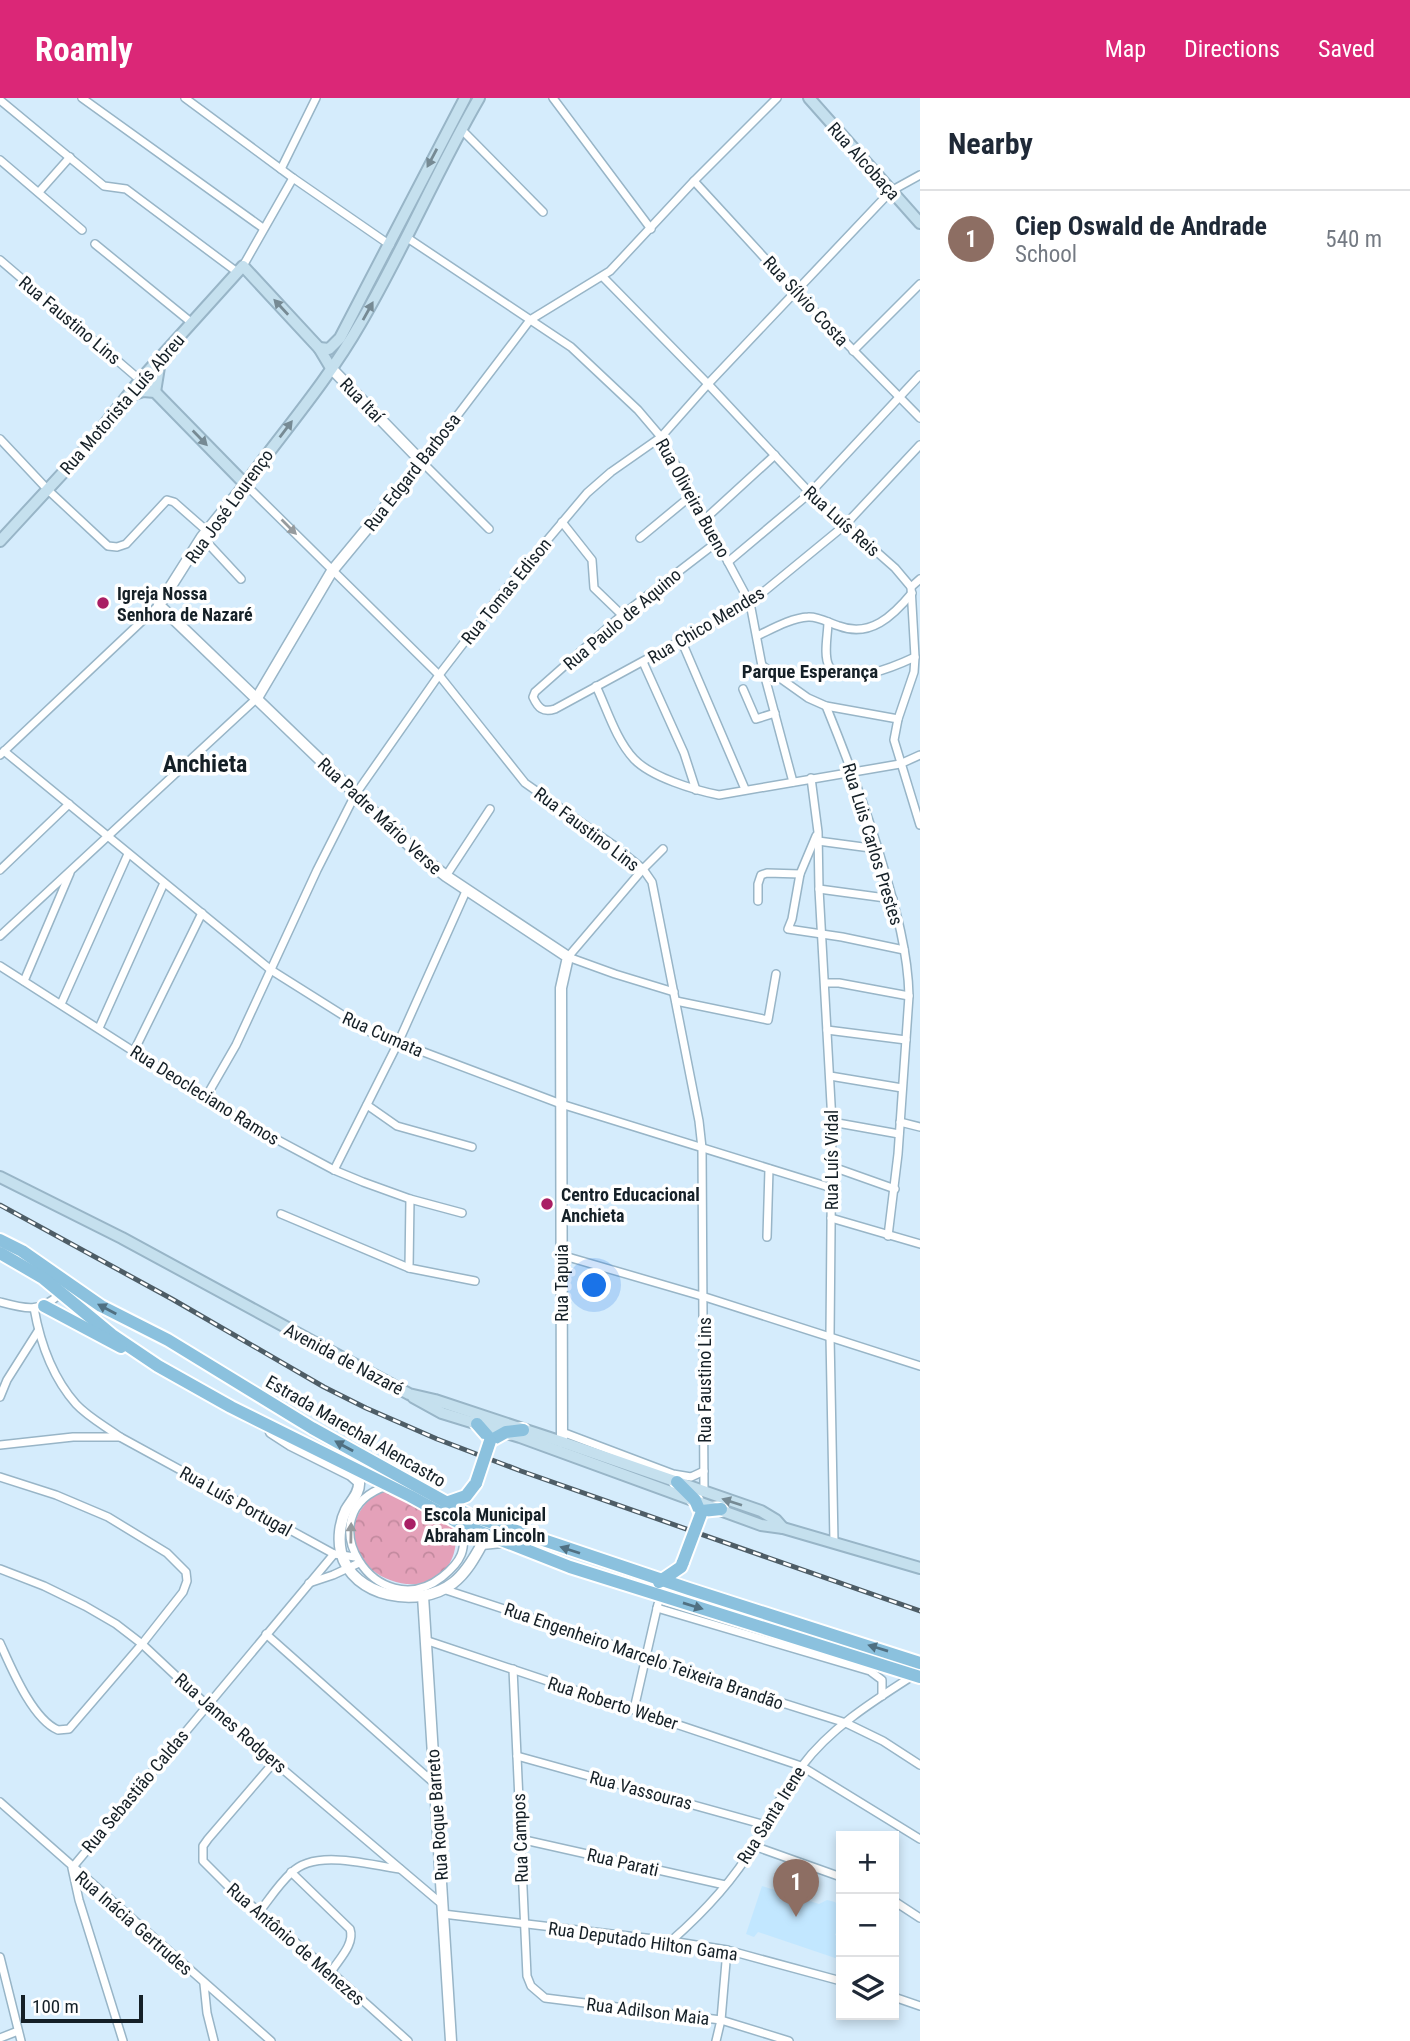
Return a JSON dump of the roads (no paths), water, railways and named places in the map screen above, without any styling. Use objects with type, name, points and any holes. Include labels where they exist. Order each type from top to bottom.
[{"type":"main road","points":[[319,348],[330,349],[338,342],[390,245],[429,162],[465,98]]},
{"type":"main road","name":"Rua José Lourenço","points":[[245,484],[331,368],[360,324],[479,98]]},
{"type":"main road","name":"Rua Alcobaça","points":[[809,98],[920,223]]},
{"type":"main road","name":"Rua Motorista Luís Abreu","points":[[0,541],[48,490],[140,380],[240,269]]},
{"type":"main road","name":"Rua Itaí","points":[[240,269],[319,348],[331,368]]},
{"type":"main road","points":[[128,396],[143,391],[155,392],[160,359]]},
{"type":"main road","name":"Rua Faustino Lins","points":[[155,392],[245,484]]},
{"type":"main road","name":"Avenida de Nazaré","points":[[0,1177],[129,1242],[409,1394],[435,1400],[523,1430],[562,1437],[677,1482]]},
{"type":"main road","name":"Estrada Marechal Alencastro","points":[[0,1240],[22,1251],[101,1306],[168,1340],[312,1428],[446,1503],[490,1523],[689,1589],[918,1672]]},
{"type":"main road","name":"Estrada Marechal Alencastro","points":[[0,1253],[25,1266],[138,1354],[158,1366],[257,1421],[463,1525],[570,1567],[628,1586],[659,1602],[918,1672]]},
{"type":"main road","points":[[39,1307],[138,1354]]},
{"type":"main road","points":[[158,1366],[167,1363],[174,1353],[168,1340]]},
{"type":"main road","points":[[200,1390],[198,1373],[205,1368],[212,1368]]},
{"type":"main road","points":[[409,1394],[442,1413],[506,1432],[761,1525],[783,1528],[920,1567]]},
{"type":"main road","points":[[477,1424],[491,1441]]},
{"type":"main road","points":[[446,1503],[466,1496],[475,1483],[491,1441],[506,1432],[523,1430]]},
{"type":"main road","points":[[677,1482],[700,1504],[761,1511],[783,1528]]},
{"type":"main road","points":[[689,1589],[682,1565],[700,1504]]},
{"type":"main road","points":[[628,1586],[648,1585],[663,1580],[682,1565]]},
{"type":"street","points":[[82,98],[263,228]]},
{"type":"street","points":[[94,107],[100,98]]},
{"type":"street","points":[[185,98],[390,245]]},
{"type":"street","points":[[281,169],[316,98]]},
{"type":"street","points":[[553,98],[651,229]]},
{"type":"street","name":"Rua Edgard Barbosa","points":[[0,936],[257,698],[332,571],[422,462],[530,320],[603,277],[777,98]]},
{"type":"street","points":[[0,100],[104,186],[126,189],[240,269],[293,178]]},
{"type":"street","points":[[461,129],[543,212]]},
{"type":"street","points":[[39,192],[70,157]]},
{"type":"street","points":[[0,160],[82,230]]},
{"type":"street","name":"Rua Tomas Edison","points":[[206,1097],[236,1045],[355,795],[496,601],[598,482],[661,437],[891,191],[920,175]]},
{"type":"street","name":"Rua Sílvio Costa","points":[[694,181],[795,291],[920,418]]},
{"type":"street","name":"Rua Oliveira Bueno","points":[[406,237],[591,364],[661,437],[750,603],[762,666],[793,782]]},
{"type":"street","points":[[95,244],[192,323]]},
{"type":"street","name":"Rua Faustino Lins","points":[[0,260],[140,380]]},
{"type":"street","name":"Rua Luís Reis","points":[[603,277],[810,493],[895,568],[911,590]]},
{"type":"street","points":[[853,351],[920,285]]},
{"type":"street","name":"Rua Itaí","points":[[331,368],[489,529]]},
{"type":"street","points":[[728,562],[810,493],[920,374]]},
{"type":"street","points":[[0,439],[48,490],[106,545],[117,547],[126,544],[167,500],[174,502],[204,534],[241,579]]},
{"type":"street","name":"Rua Chico Mendes","points":[[534,701],[539,709],[549,710],[682,642],[750,603],[845,525],[920,445]]},
{"type":"street","points":[[705,519],[775,456]]},
{"type":"street","name":"Rua Faustino Lins","points":[[245,484],[439,676],[525,783],[612,844],[643,869],[652,883],[702,1148],[705,1297],[704,1471],[700,1504]]},
{"type":"street","name":"Rua José Lourenço","points":[[2,753],[159,605],[204,534],[245,484]]},
{"type":"street","points":[[640,538],[692,495]]},
{"type":"street","points":[[562,522],[592,560],[594,588],[622,615]]},
{"type":"street","name":"Rua Paulo de Aquino","points":[[534,701],[535,692],[622,615],[717,542]]},
{"type":"street","points":[[757,636],[806,617],[815,617],[850,630],[868,629],[894,612],[920,579]]},
{"type":"street","points":[[911,590],[914,671],[894,740],[918,810],[920,825]]},
{"type":"street","name":"Rua Padre Mário Verse","points":[[159,605],[355,795],[419,855],[446,876],[568,957],[674,992]]},
{"type":"street","points":[[828,622],[827,661],[834,673],[879,673],[915,657]]},
{"type":"street","points":[[682,642],[745,789]]},
{"type":"street","points":[[643,662],[684,753],[696,790]]},
{"type":"street","points":[[762,666],[808,698],[826,706],[898,719]]},
{"type":"street","points":[[914,671],[920,678]]},
{"type":"street","points":[[596,685],[632,757],[654,773],[696,790],[719,795],[901,764],[920,755]]},
{"type":"street","points":[[743,689],[756,719],[775,713]]},
{"type":"street","name":"Rua Luis Carlos Prestes","points":[[826,706],[852,771],[878,849],[904,950],[908,999],[906,1040],[895,1189],[888,1236]]},
{"type":"street","name":"Rua Cumata","points":[[2,753],[69,804],[271,970],[346,1019],[398,1043],[561,1104],[832,1188]]},
{"type":"street","name":"Rua Luís Vidal","points":[[811,778],[818,832],[832,1122],[830,1336],[834,1542]]},
{"type":"street","points":[[0,870],[69,804]]},
{"type":"street","points":[[446,876],[490,810]]},
{"type":"street","points":[[818,832],[800,874],[788,929],[904,950]]},
{"type":"street","points":[[818,841],[878,849]]},
{"type":"street","points":[[568,957],[663,849]]},
{"type":"street","points":[[61,1004],[128,854]]},
{"type":"street","points":[[24,981],[71,869]]},
{"type":"street","points":[[758,901],[761,875],[800,874]]},
{"type":"street","points":[[99,1028],[164,883]]},
{"type":"street","points":[[334,1170],[398,1043],[467,888]]},
{"type":"street","points":[[819,889],[893,899]]},
{"type":"street","points":[[134,1051],[202,914]]},
{"type":"street","name":"Rua Tapuia","points":[[562,1437],[561,988],[568,957]]},
{"type":"street","name":"Rua Deocleciano Ramos","points":[[0,966],[244,1122],[334,1170],[410,1199],[462,1213]]},
{"type":"street","points":[[676,1001],[768,1020],[776,974]]},
{"type":"street","points":[[825,983],[839,983],[920,1004]]},
{"type":"street","points":[[827,1030],[906,1040]]},
{"type":"street","points":[[830,1076],[902,1088]]},
{"type":"street","points":[[367,1105],[397,1126],[472,1147]]},
{"type":"street","points":[[832,1122],[899,1134]]},
{"type":"street","points":[[900,1122],[920,1127]]},
{"type":"street","points":[[833,1167],[895,1189]]},
{"type":"street","points":[[767,1237],[769,1169]]},
{"type":"street","points":[[409,1268],[410,1199]]},
{"type":"street","points":[[281,1214],[409,1268],[475,1281]]},
{"type":"street","points":[[831,1217],[920,1244]]},
{"type":"street","points":[[561,1255],[705,1297],[920,1366]]},
{"type":"street","points":[[0,1302],[39,1307],[60,1294]]},
{"type":"street","name":"Rua Luís Portugal","points":[[39,1307],[38,1331],[64,1388],[89,1415],[120,1437],[338,1555]]},
{"type":"street","points":[[0,1397],[7,1380],[38,1331]]},
{"type":"street","name":"Estrada Marechal Alencastro","points":[[257,1421],[277,1436],[351,1475],[359,1482],[360,1489],[342,1520],[338,1555]]},
{"type":"street","name":"Rua Luís Portugal","points":[[0,1445],[48,1438],[120,1437]]},
{"type":"street","name":"Avenida de Nazaré","points":[[562,1437],[673,1474],[691,1476],[704,1471]]},
{"type":"street","points":[[0,1477],[89,1508],[149,1540],[181,1565],[186,1572],[187,1581],[183,1592],[142,1644],[69,1729],[63,1731],[52,1728],[30,1701],[0,1643]]},
{"type":"street","points":[[387,1486],[365,1497],[352,1519],[350,1542],[358,1578],[378,1591],[402,1597],[443,1589],[461,1575],[482,1544]]},
{"type":"street","points":[[463,1525],[464,1552]]},
{"type":"street","points":[[422,1592],[449,1571],[464,1552],[482,1544],[504,1542]]},
{"type":"street","points":[[338,1555],[354,1563]]},
{"type":"street","name":"Rua Sebastião Caldas","points":[[72,1868],[309,1583],[338,1555]]},
{"type":"street","points":[[309,1583],[354,1563]]},
{"type":"street","name":"Rua James Rodgers","points":[[0,1569],[85,1606],[142,1644],[207,1705],[401,1869],[443,1909]]},
{"type":"street","name":"Rua Engenheiro Marcelo Teixeira Brandão","points":[[443,1589],[647,1656],[754,1695],[846,1723],[883,1741],[920,1765]]},
{"type":"street","name":"Rua Roque Barreto","points":[[422,1592],[452,2041]]},
{"type":"street","points":[[634,1709],[659,1602],[870,1671],[883,1680],[882,1696]]},
{"type":"street","points":[[266,1634],[435,1784]]},
{"type":"street","name":"Rua Roberto Weber","points":[[425,1640],[801,1766],[920,1839]]},
{"type":"street","name":"Rua Campos","points":[[513,1670],[527,1976],[531,1986],[545,1998]]},
{"type":"street","name":"Rua Santa Irene","points":[[671,1941],[694,1921],[754,1846],[801,1766],[846,1723],[918,1672]]},
{"type":"street","name":"Rua Vassouras","points":[[517,1756],[765,1825]]},
{"type":"street","name":"Rua Antônio de Menezes","points":[[275,1761],[208,1839],[203,1846],[203,1861],[227,1885],[408,2041]]},
{"type":"street","name":"Rua Inácia Gertrudes","points":[[0,1802],[271,2041]]},
{"type":"street","name":"Rua Parati","points":[[520,1839],[725,1885]]},
{"type":"street","points":[[754,1846],[836,1875]]},
{"type":"street","points":[[260,1911],[291,1872],[312,1860],[327,1859],[401,1869]]},
{"type":"street","points":[[72,1868],[79,1900],[123,2041]]},
{"type":"street","points":[[291,1872],[350,1929],[350,1944],[331,1972]]},
{"type":"street","points":[[899,1904],[920,1918]]},
{"type":"street","points":[[899,1906],[903,1906]]},
{"type":"street","name":"Rua Deputado Hilton Gama","points":[[443,1909],[524,1925],[727,1950],[836,1980]]},
{"type":"street","points":[[716,2041],[721,2020],[727,1950]]},
{"type":"street","points":[[0,1957],[21,2041]]},
{"type":"street","points":[[204,1984],[214,2041]]},
{"type":"street","name":"Rua Adilson Maia","points":[[545,1998],[721,2020],[789,2041]]},
{"type":"street","points":[[899,1999],[920,2006]]},
{"type":"street","points":[[0,2038],[18,2031]]},
{"type":"railway","points":[[0,1205],[366,1408],[521,1471],[920,1611]]},
{"type":"place","name":"Igreja Nossa Senhora de Nazaré","points":[[103,603]]},
{"type":"place","name":"Centro Educacional Anchieta","points":[[547,1204]]},
{"type":"place","name":"Escola Municipal Abraham Lincoln","points":[[410,1524]]},
{"type":"place","name":"Ciep Oswald de Andrade","points":[[796,1917]]},
{"type":"district","name":"Parque Esperança","points":[[810,671]]},
{"type":"district","name":"Anchieta","points":[[205,764]]}]
